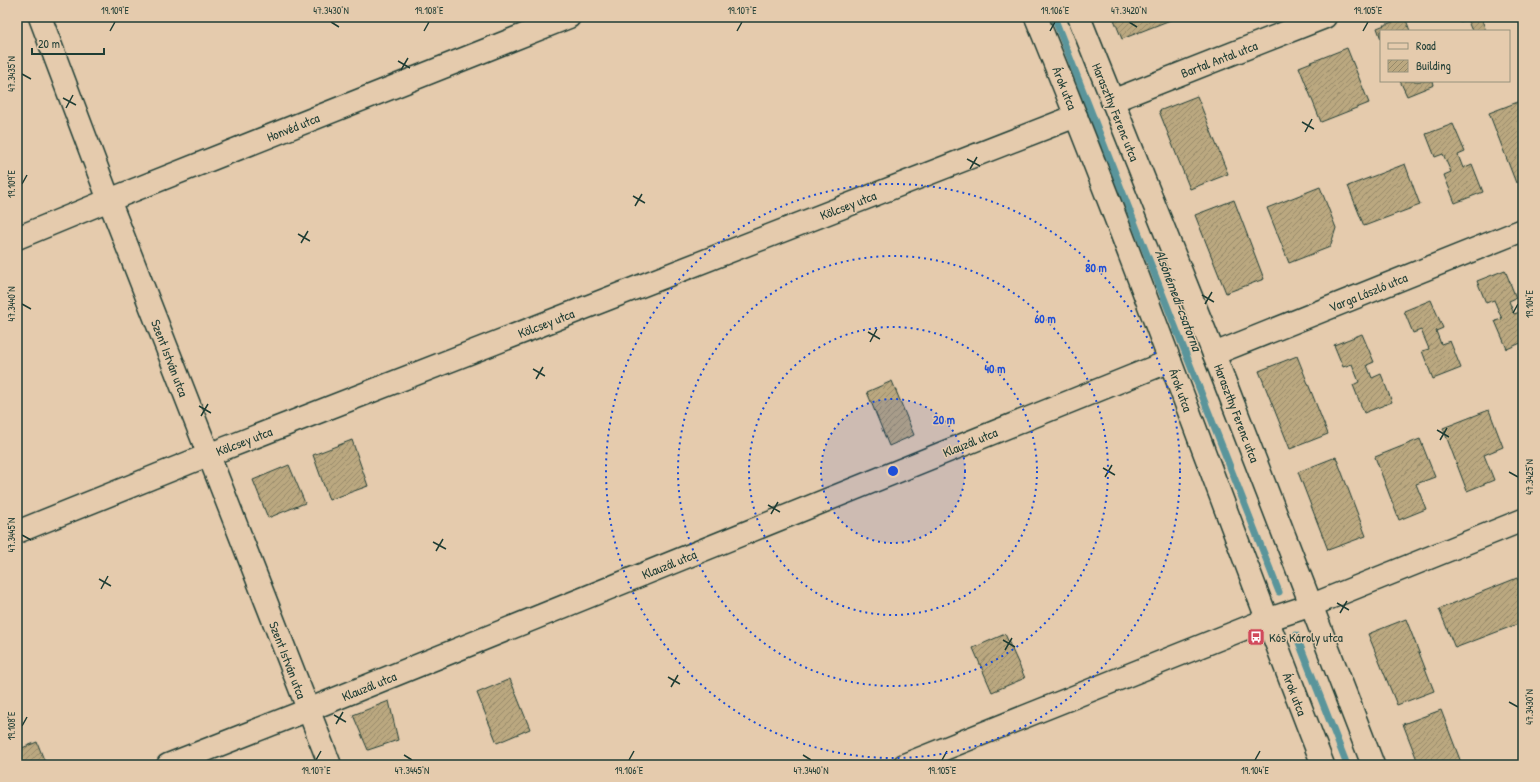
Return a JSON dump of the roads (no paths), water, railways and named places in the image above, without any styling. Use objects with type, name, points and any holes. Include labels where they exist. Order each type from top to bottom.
[{"type":"street","name":"Szent István utca","points":[[40,17],[109,200],[330,765]]},
{"type":"street","name":"Honvéd utca","points":[[17,238],[569,17]]},
{"type":"street","name":"Árok utca","points":[[1036,17],[1076,116],[1170,361],[1266,620],[1323,765]]},
{"type":"street","name":"Haraszthy Ferenc utca","points":[[1079,17],[1214,354],[1373,765]]},
{"type":"street","name":"Bartal Antal utca","points":[[1112,101],[1325,17]]},
{"type":"street","name":"Kölcsey utca","points":[[17,532],[208,455],[1076,116]]},
{"type":"street","name":"Varga László utca","points":[[1214,354],[1523,230]]},
{"type":"street","name":"Klauzál utca","points":[[168,765],[308,710],[1170,361]]},
{"type":"street","points":[[904,765],[1266,620],[1312,605],[1523,520]]},
{"type":"waterway","name":"Alsónémedi-csatorna","points":[[1054,17],[1279,592]]},
{"type":"waterway","points":[[1296,635],[1347,765]]},
{"type":"place","name":"Kós Károly utca","points":[[1256,637]]}]
